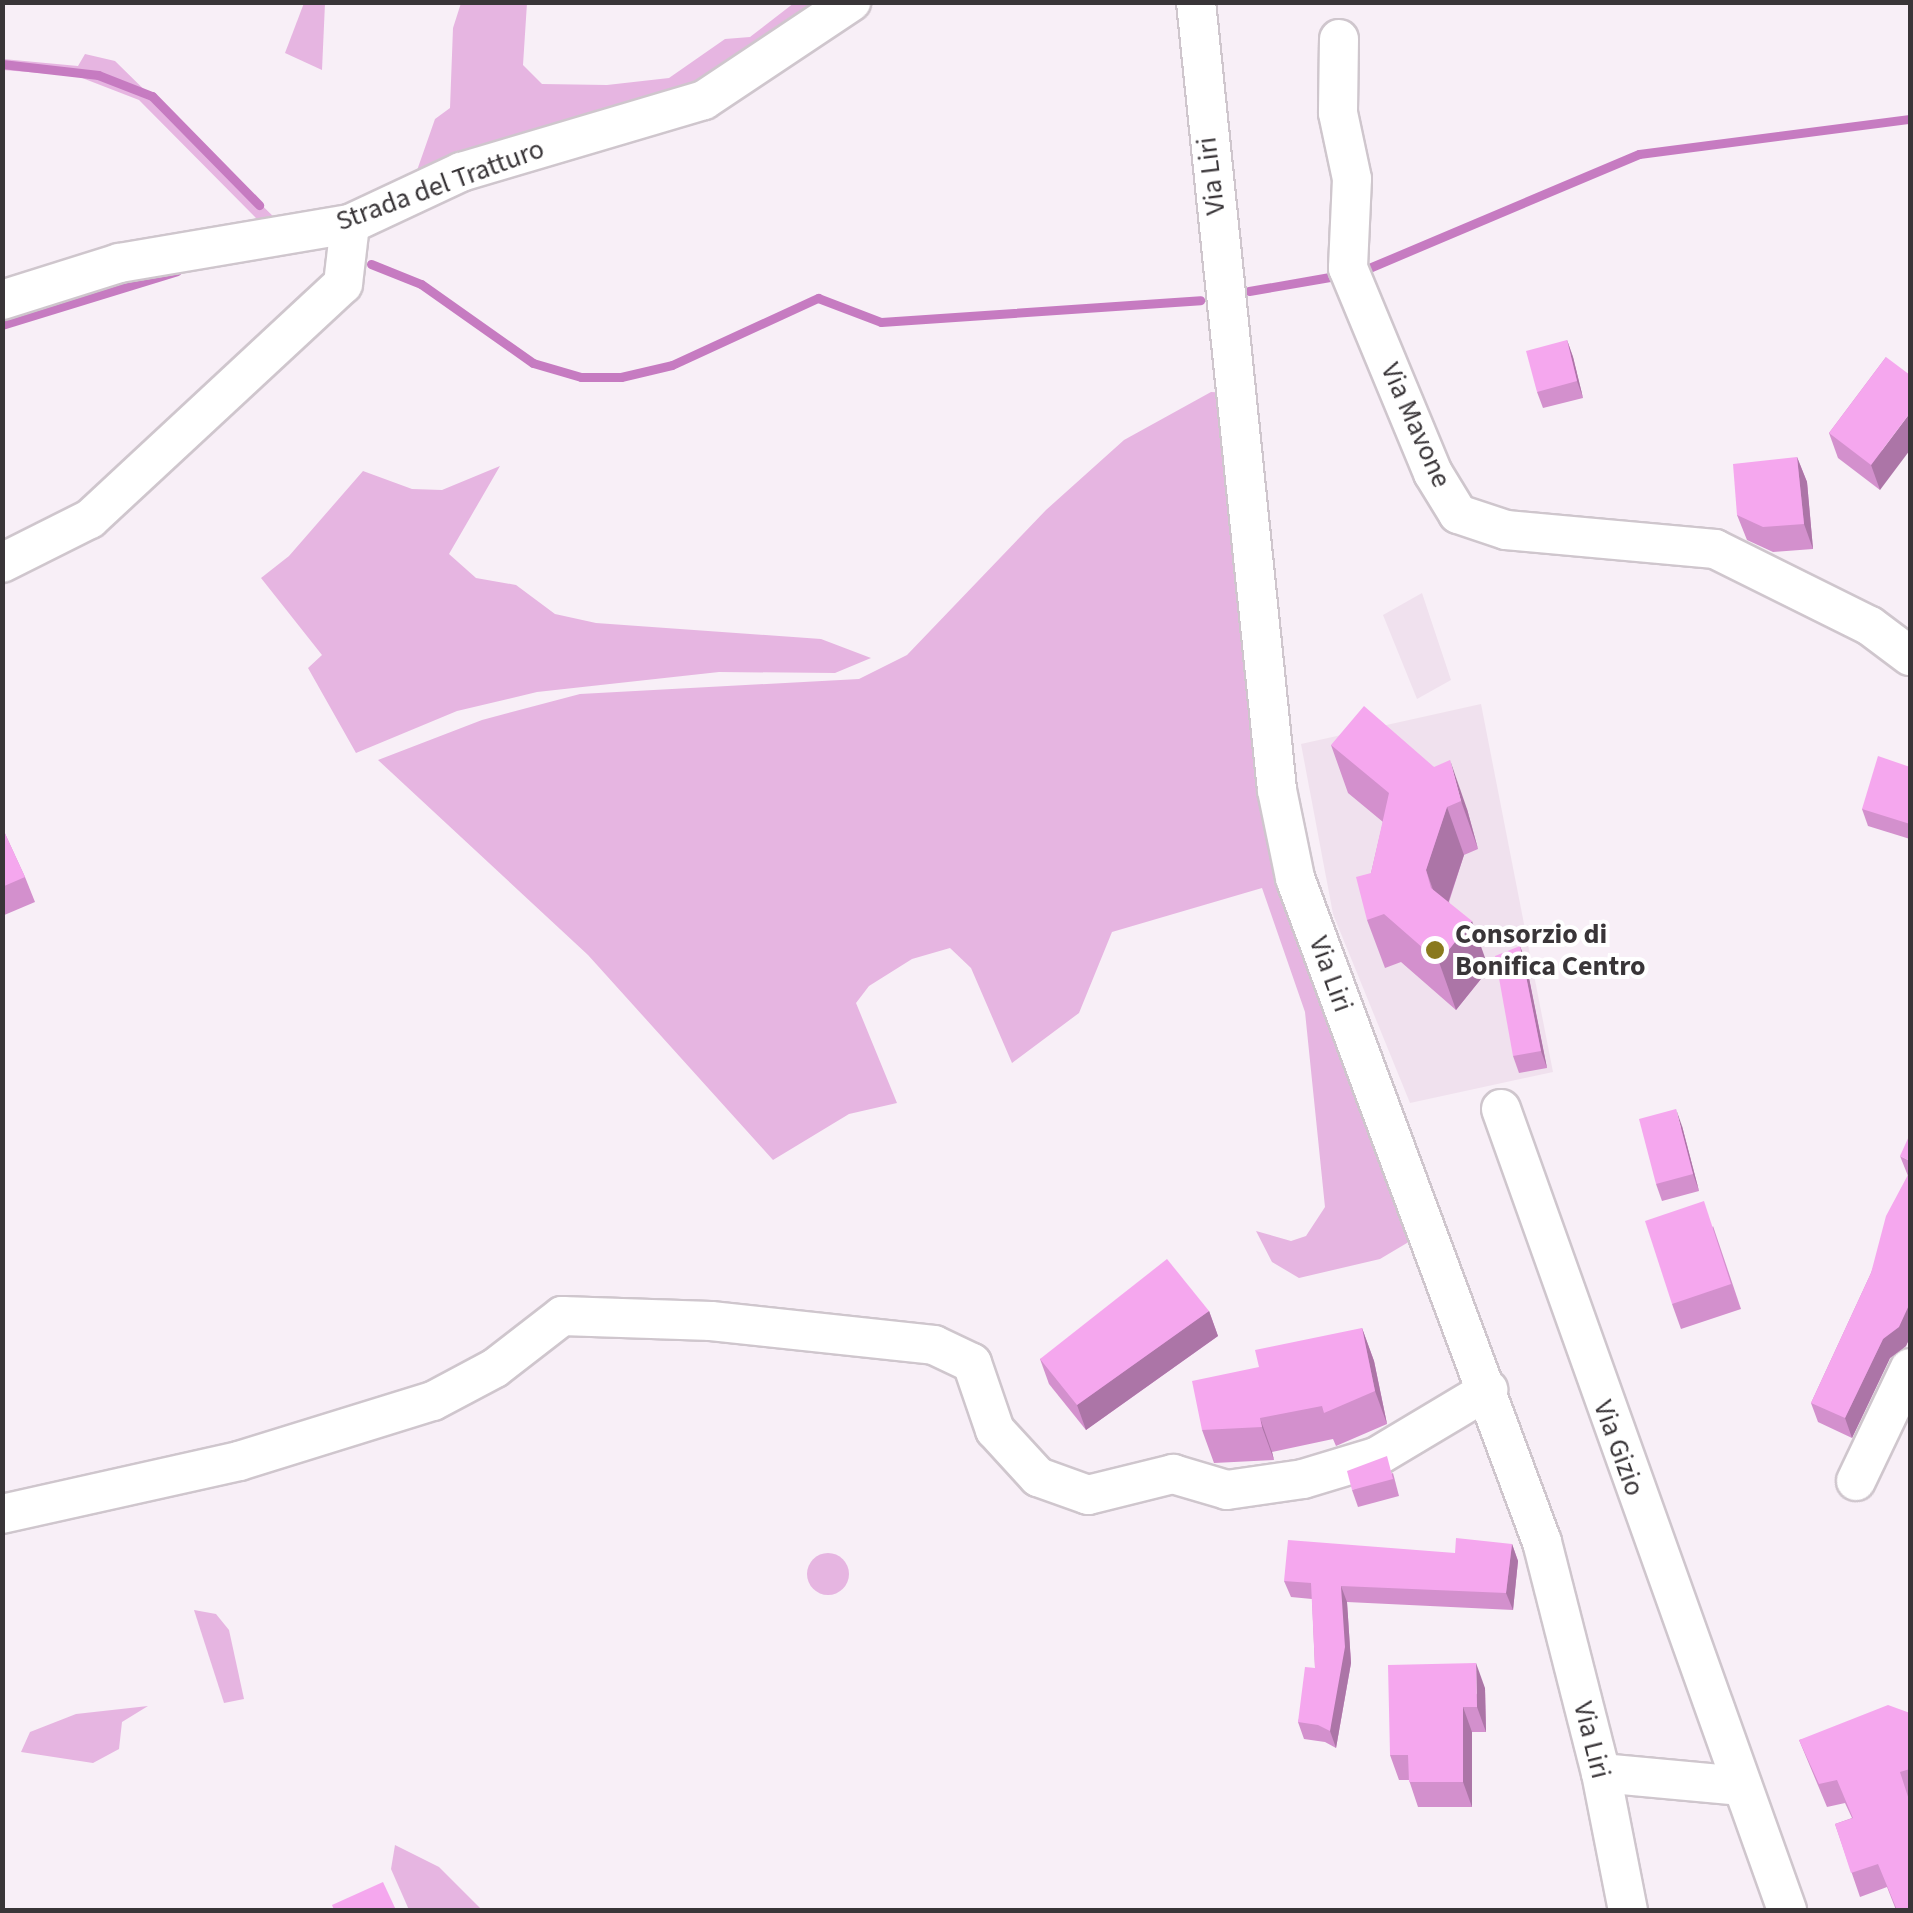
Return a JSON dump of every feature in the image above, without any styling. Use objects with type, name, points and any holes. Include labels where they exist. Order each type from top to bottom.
[{"type":"street","name":"Strada del Tratturo","points":[[2,300],[138,259],[350,224],[460,172],[704,100],[851,2]]},
{"type":"street","name":"Via Liri","points":[[1196,2],[1278,790],[1294,878],[1542,1542],[1601,1773],[1628,1910]]},
{"type":"street","name":"Via Mavone","points":[[1339,39],[1338,113],[1352,180],[1348,268],[1433,473],[1458,514],[1506,530],[1716,550],[1870,626],[1910,656]]},
{"type":"street","points":[[2,563],[90,519],[343,284],[350,224]]},
{"type":"street","name":"Via Gizio","points":[[1501,1109],[1787,1910]]},
{"type":"street","points":[[2,1514],[239,1461],[433,1401],[495,1368],[562,1316],[711,1321],[934,1344],[972,1362],[995,1430],[1038,1477],[1088,1496],[1174,1474],[1227,1490],[1303,1479],[1376,1457],[1488,1390]]},
{"type":"street","points":[[1856,1481],[1910,1368]]},
{"type":"street","points":[[1601,1773],[1742,1786]]},
{"type":"shaded area","points":[[304,3],[325,3],[322,70],[285,53]]},
{"type":"shaded area","points":[[461,3],[527,3],[523,65],[542,84],[607,85],[669,78],[725,39],[750,37],[794,3],[841,3],[749,67],[414,179],[435,119],[450,108],[453,28]]},
{"type":"shaded area","points":[[85,54],[115,61],[283,226],[263,225],[139,100],[77,76],[3,70],[3,59],[78,66]]},
{"type":"shaded area","points":[[1211,392],[1230,393],[1282,873],[1412,1240],[1380,1259],[1299,1278],[1272,1262],[1256,1231],[1291,1241],[1306,1236],[1325,1207],[1305,1012],[1262,888],[1112,932],[1079,1013],[1012,1063],[971,968],[950,948],[912,959],[869,986],[856,1003],[897,1103],[849,1114],[773,1160],[588,955],[378,760],[482,720],[580,694],[859,679],[907,655],[1046,510],[1124,440]]},
{"type":"shaded area","points":[[500,466],[449,554],[476,578],[516,585],[555,614],[596,623],[821,639],[871,658],[835,673],[719,672],[537,692],[457,711],[356,753],[308,668],[322,655],[261,578],[289,556],[363,471],[412,489],[442,490]]},
{"type":"shaded area","points":[[1422,593],[1451,680],[1417,699],[1383,615]]},
{"type":"shaded area","points":[[1481,704],[1553,1072],[1410,1103],[1333,914],[1301,744]]},
{"type":"shaded area","points":[[828,1553],[843,1559],[849,1574],[843,1589],[828,1595],[813,1589],[807,1574],[813,1559]]},
{"type":"shaded area","points":[[194,1610],[216,1614],[229,1630],[244,1699],[224,1703]]},
{"type":"shaded area","points":[[148,1706],[122,1722],[119,1749],[93,1763],[21,1752],[30,1732],[76,1714]]},
{"type":"shaded area","points":[[395,1845],[439,1867],[482,1910],[409,1910],[391,1869]]},
{"type":"building","points":[[1567,340],[1577,381],[1537,392],[1526,351]]},
{"type":"building","points":[[1886,357],[1910,375],[1910,413],[1871,465],[1829,433]]},
{"type":"building","points":[[1797,457],[1804,524],[1763,527],[1737,515],[1733,464]]},
{"type":"building","points":[[1364,706],[1434,767],[1450,760],[1461,801],[1447,807],[1426,870],[1431,888],[1472,921],[1439,962],[1384,914],[1367,920],[1356,877],[1371,873],[1389,793],[1331,745]]},
{"type":"building","points":[[1878,756],[1910,767],[1910,824],[1862,809]]},
{"type":"building","points":[[2,827],[25,877],[2,887]]},
{"type":"building","points":[[1520,946],[1541,1051],[1513,1056],[1495,956]]},
{"type":"building","points":[[1676,1109],[1693,1174],[1656,1184],[1639,1119]]},
{"type":"building","points":[[1910,1134],[1910,1161],[1900,1156]]},
{"type":"building","points":[[1910,1171],[1910,1303],[1899,1327],[1883,1339],[1845,1418],[1811,1403],[1871,1273],[1886,1216]]},
{"type":"building","points":[[1704,1201],[1731,1284],[1672,1304],[1645,1221]]},
{"type":"building","points":[[1167,1259],[1209,1311],[1077,1405],[1040,1359]]},
{"type":"building","points":[[1362,1328],[1375,1391],[1324,1413],[1322,1406],[1260,1418],[1262,1427],[1202,1430],[1192,1381],[1259,1367],[1255,1350]]},
{"type":"building","points":[[1387,1456],[1393,1479],[1352,1490],[1347,1471]]},
{"type":"building","points":[[1456,1538],[1512,1544],[1506,1593],[1341,1586],[1345,1647],[1330,1731],[1298,1722],[1305,1667],[1315,1668],[1311,1583],[1284,1581],[1288,1540],[1455,1553]]},
{"type":"building","points":[[1476,1663],[1477,1707],[1463,1707],[1463,1782],[1409,1782],[1408,1755],[1390,1755],[1388,1665]]},
{"type":"building","points":[[1888,1705],[1910,1713],[1910,1769],[1900,1772],[1910,1803],[1907,1910],[1897,1910],[1878,1864],[1851,1873],[1835,1824],[1853,1818],[1837,1780],[1819,1784],[1799,1740]]},
{"type":"building","points":[[383,1882],[396,1910],[334,1910],[332,1905]]},
{"type":"waterway","points":[[2,64],[98,75],[152,96],[259,205]]},
{"type":"waterway","points":[[1369,268],[1639,154],[1910,119]]},
{"type":"waterway","points":[[371,264],[421,284],[533,363],[581,377],[621,377],[672,365],[818,298],[881,322],[1200,300]]},
{"type":"waterway","points":[[2,325],[177,271]]},
{"type":"waterway","points":[[1249,291],[1330,277]]},
{"type":"waterway","points":[[249,349],[306,294]]},
{"type":"place","name":"Consorzio di Bonifica Centro","points":[[1435,950]]}]
